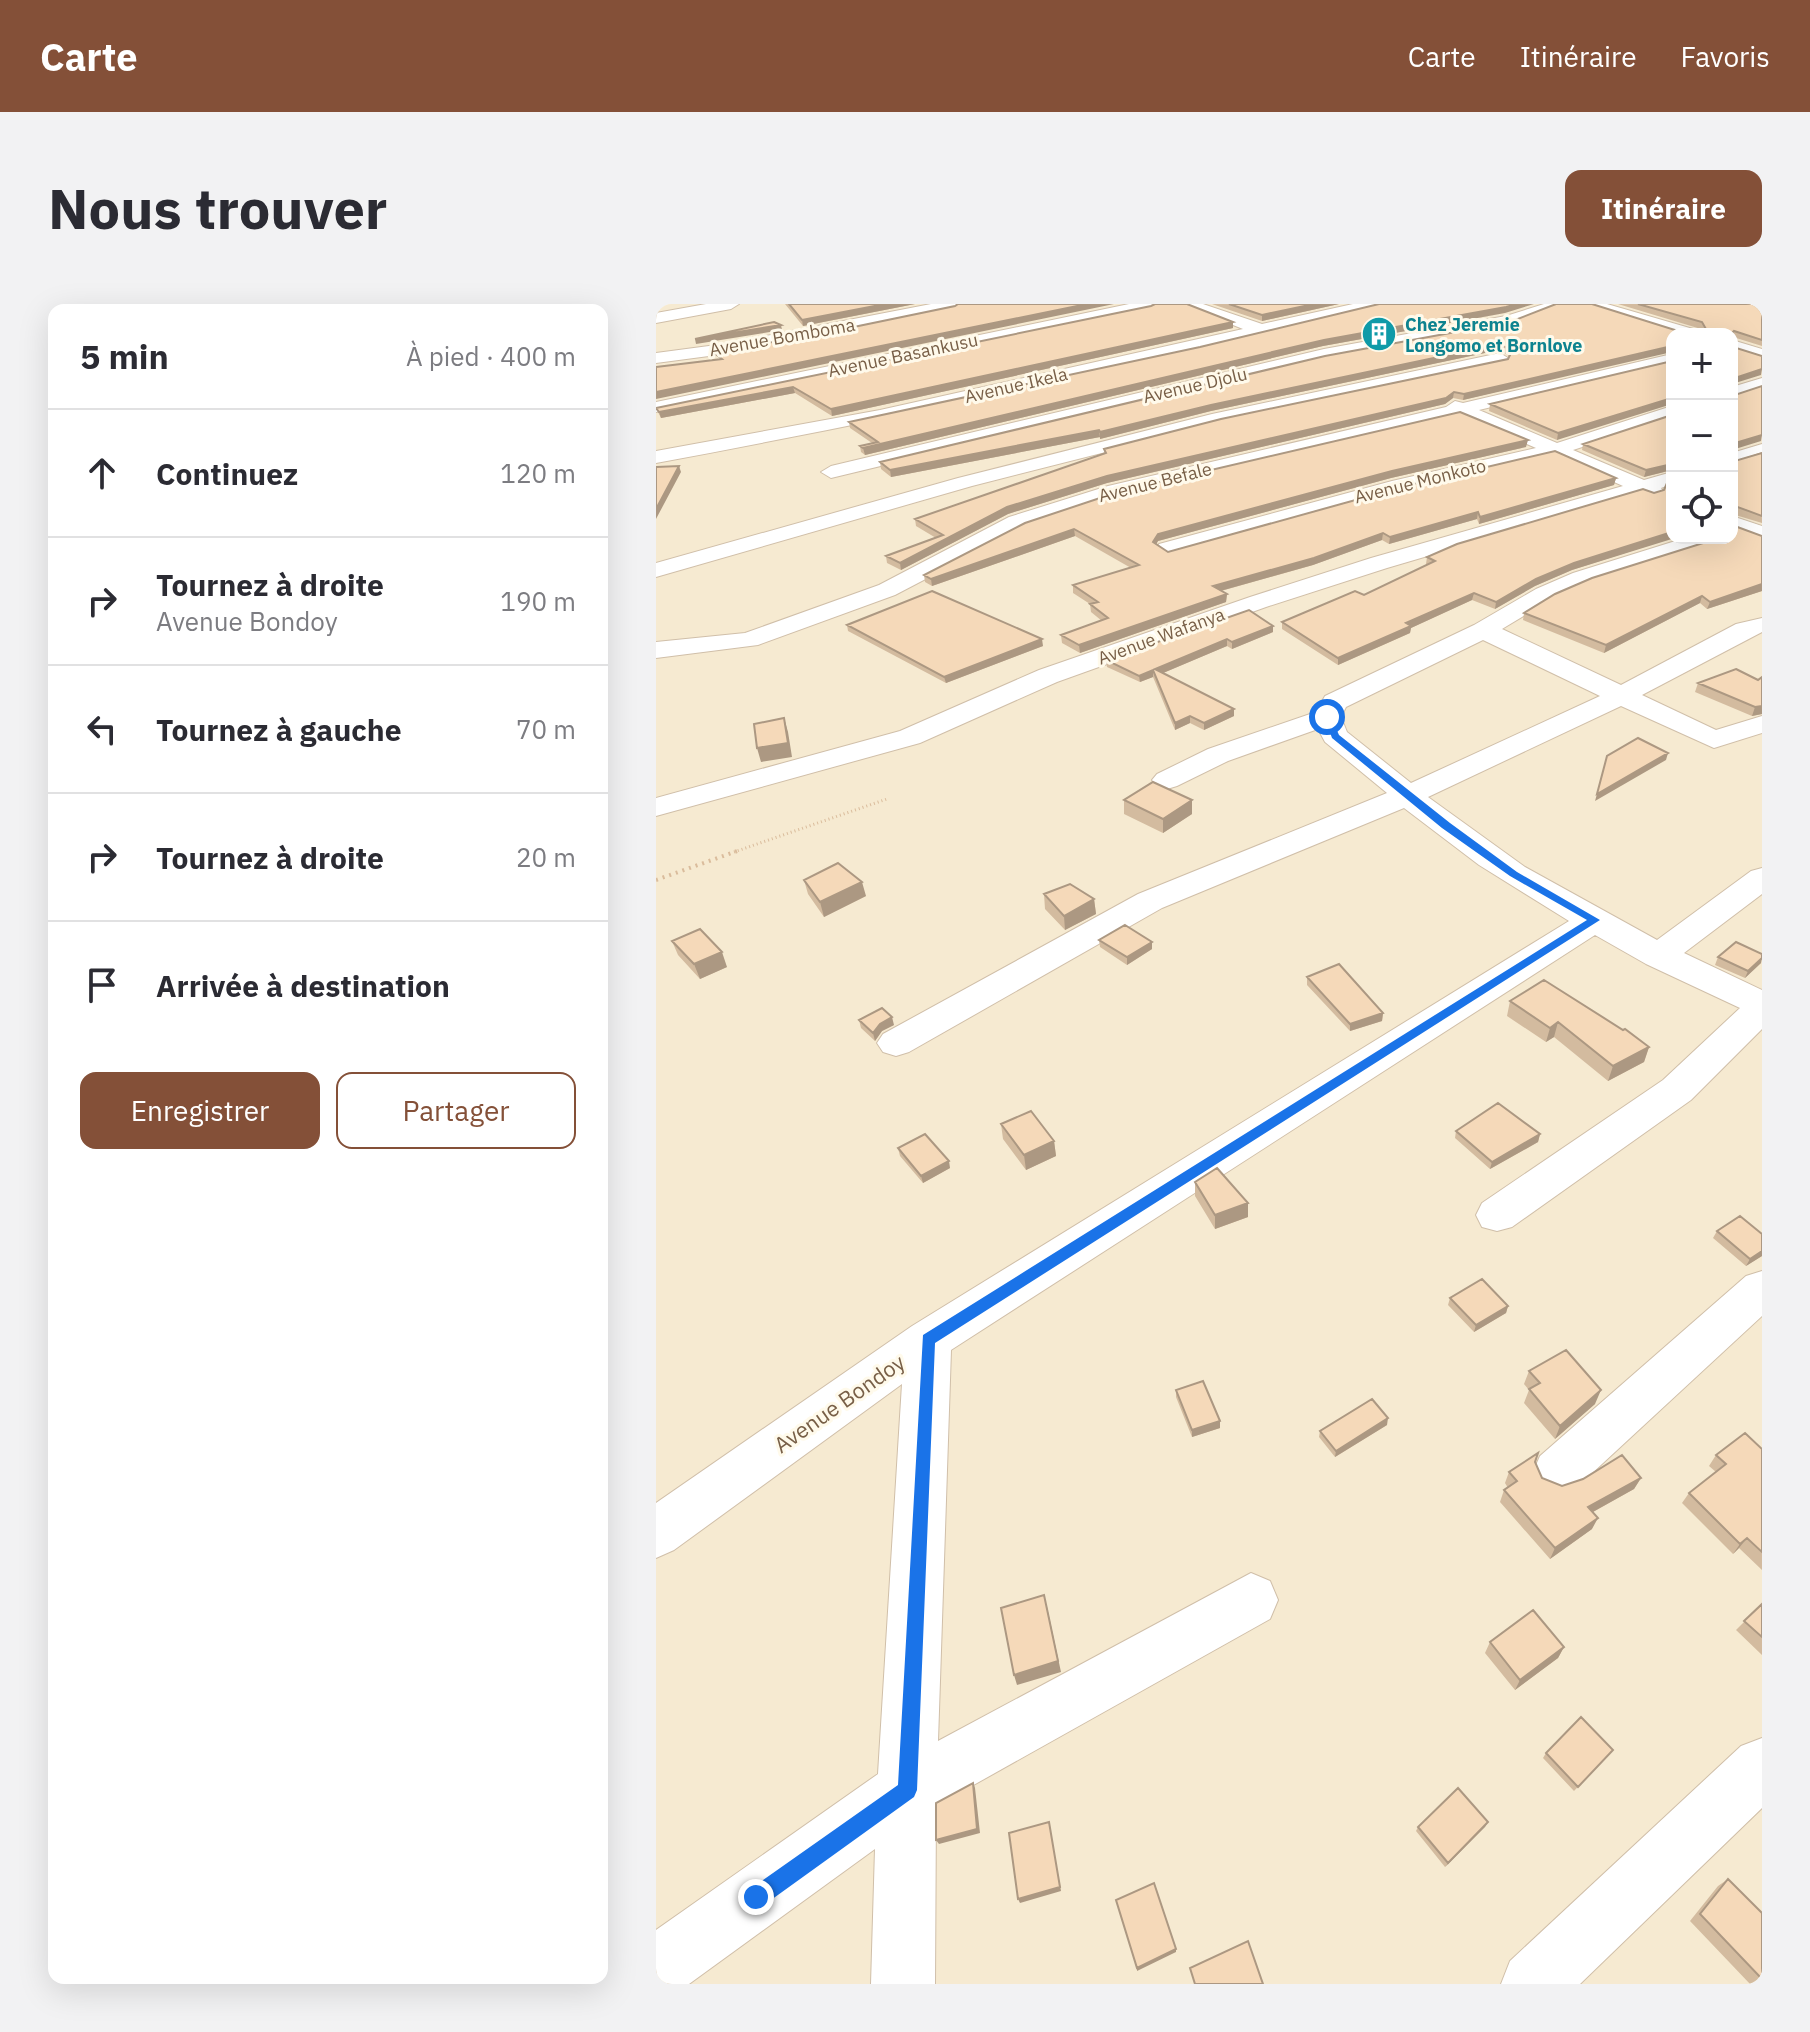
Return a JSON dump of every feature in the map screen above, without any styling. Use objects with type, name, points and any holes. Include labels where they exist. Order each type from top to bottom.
[{"type":"street","points":[[656,318],[731,304]]},
{"type":"street","name":"Avenue Bomboma","points":[[659,355],[724,349],[955,304]]},
{"type":"street","name":"Avenue Basankusu","points":[[656,407],[1151,304]]},
{"type":"street","points":[[1189,304],[1390,380],[1666,497]]},
{"type":"street","name":"Avenue Ikela","points":[[656,457],[880,416],[1373,304]]},
{"type":"street","name":"Avenue Djolu","points":[[831,472],[1324,354],[1467,329],[1560,304]]},
{"type":"street","points":[[1591,304],[1673,328]]},
{"type":"street","points":[[1738,341],[1762,332]]},
{"type":"street","points":[[1738,345],[1762,354]]},
{"type":"street","points":[[656,570],[978,478],[1219,418],[1500,358]]},
{"type":"street","name":"Avenue Befale","points":[[656,650],[749,640],[887,590],[1017,522],[1115,490],[1666,360]]},
{"type":"street","points":[[1738,391],[1762,383]]},
{"type":"street","name":"Avenue Monkoto","points":[[1167,549],[1399,485],[1556,449],[1666,414]]},
{"type":"street","points":[[1738,457],[1762,450]]},
{"type":"street","name":"Avenue Wafanya","points":[[656,807],[910,737],[1048,676],[1258,602],[1379,563],[1666,480]]},
{"type":"street","points":[[1167,780],[1218,755],[1327,717],[1335,702],[1483,630],[1522,605],[1581,578],[1689,544]]},
{"type":"street","points":[[896,1043],[1150,901],[1409,795],[1623,695],[1745,629],[1762,625]]},
{"type":"street","points":[[1483,630],[1714,740],[1762,724]]},
{"type":"street","points":[[1327,717],[1335,736],[1514,874],[1658,956],[1762,1006],[1677,1090],[1497,1215]]},
{"type":"street","points":[[1658,956],[1762,878]]},
{"type":"street","name":"Avenue Bondoy","points":[[656,1533],[928,1340],[1595,920]]},
{"type":"street","points":[[1558,1472],[1762,1289]]},
{"type":"street","points":[[903,1984],[907,1790],[928,1340]]},
{"type":"street","points":[[656,1969],[907,1790],[1251,1600]]},
{"type":"street","points":[[1533,1984],[1762,1767]]},
{"type":"path","points":[[656,880],[887,799]]},
{"type":"shaded area","points":[[656,304],[1762,304],[1762,1984],[656,1984]]},
{"type":"building","points":[[789,304],[885,304],[802,320]]},
{"type":"building","points":[[958,304],[1087,304],[656,392],[656,367],[722,359],[713,352],[815,335]]},
{"type":"building","points":[[1187,304],[1233,322],[831,409],[793,387],[659,412],[656,408],[1151,306]]},
{"type":"building","points":[[1229,304],[1314,304],[1262,315]]},
{"type":"building","points":[[1379,304],[1517,304],[1324,340],[863,448],[860,446],[878,442],[849,422],[1200,347]]},
{"type":"building","points":[[1556,304],[1592,304],[1668,328],[1666,328],[1666,347],[1464,394],[1454,392],[1446,398],[1107,476],[1007,507],[900,563],[886,556],[943,535],[915,519],[1106,453],[1104,449],[1221,419],[1508,359],[1512,351],[1500,344],[1211,405],[1100,432],[890,470],[880,462],[1325,356],[1510,322]]},
{"type":"building","points":[[1638,304],[1762,304],[1762,340],[1738,332],[1738,328],[1705,328],[1702,322]]},
{"type":"building","points":[[774,322],[781,325],[695,339]]},
{"type":"building","points":[[1738,349],[1762,356],[1762,369],[1738,377]]},
{"type":"building","points":[[1666,362],[1666,400],[1558,433],[1490,404]]},
{"type":"building","points":[[1762,386],[1762,435],[1738,442],[1738,400],[1738,394]]},
{"type":"building","points":[[1460,412],[1528,440],[1392,471],[1158,534],[1153,542],[1168,552],[1406,486],[1555,451],[1616,478],[1480,517],[1478,512],[1390,537],[1383,533],[1314,558],[1213,586],[1227,594],[1079,645],[1061,635],[1108,618],[1090,604],[1098,602],[1073,585],[1139,565],[1074,529],[931,579],[924,575],[1025,523],[1121,491]]},
{"type":"building","points":[[1666,417],[1666,465],[1646,470],[1583,444]]},
{"type":"building","points":[[1762,453],[1762,516],[1738,507],[1738,460]]},
{"type":"building","points":[[679,466],[656,509],[656,467]]},
{"type":"building","points":[[1666,485],[1666,534],[1574,563],[1536,579],[1496,602],[1474,593],[1406,623],[1411,626],[1338,658],[1282,622],[1355,591],[1364,595],[1435,561],[1427,557],[1457,544],[1643,489],[1654,493],[1664,490]]},
{"type":"building","points":[[1738,527],[1762,536],[1762,584],[1710,602],[1702,596],[1606,645],[1524,613],[1555,594],[1592,578],[1700,544],[1738,544]]},
{"type":"building","points":[[932,591],[1042,639],[944,677],[847,625]]},
{"type":"building","points":[[1249,610],[1273,626],[1232,642],[1227,639],[1155,669],[1234,709],[1204,723],[1190,716],[1175,723],[1153,670],[1139,676],[1106,660]]},
{"type":"building","points":[[1736,669],[1758,680],[1762,677],[1762,706],[1755,707],[1698,683]]},
{"type":"building","points":[[784,718],[788,743],[757,748],[754,724]]},
{"type":"building","points":[[1638,738],[1668,753],[1597,794],[1607,756]]},
{"type":"building","points":[[1153,782],[1192,800],[1163,819],[1124,800]]},
{"type":"building","points":[[838,863],[862,882],[820,902],[804,880]]},
{"type":"building","points":[[1070,884],[1094,899],[1064,916],[1044,894]]},
{"type":"building","points":[[1125,925],[1152,942],[1127,957],[1099,940]]},
{"type":"building","points":[[700,929],[722,952],[694,964],[672,941]]},
{"type":"building","points":[[1736,942],[1762,954],[1762,958],[1748,971],[1718,957]]},
{"type":"building","points":[[1339,964],[1383,1013],[1350,1024],[1307,977]]},
{"type":"building","points":[[1544,980],[1649,1047],[1613,1066],[1558,1022],[1550,1028],[1510,1001]]},
{"type":"building","points":[[882,1008],[892,1017],[873,1033],[859,1020]]},
{"type":"building","points":[[1498,1103],[1540,1134],[1492,1162],[1456,1131]]},
{"type":"building","points":[[1031,1111],[1054,1141],[1024,1155],[1001,1124]]},
{"type":"building","points":[[925,1134],[949,1161],[921,1176],[898,1148]]},
{"type":"building","points":[[1217,1168],[1248,1203],[1215,1215],[1195,1182]]},
{"type":"building","points":[[1740,1216],[1762,1234],[1762,1251],[1750,1259],[1717,1231]]},
{"type":"building","points":[[1482,1279],[1508,1306],[1476,1325],[1450,1298]]},
{"type":"building","points":[[1566,1350],[1601,1390],[1560,1426],[1529,1389],[1540,1383],[1529,1371]]},
{"type":"building","points":[[1203,1381],[1220,1421],[1192,1430],[1176,1390]]},
{"type":"building","points":[[1372,1399],[1388,1418],[1336,1451],[1320,1431]]},
{"type":"building","points":[[1745,1433],[1762,1449],[1762,1552],[1747,1538],[1740,1544],[1689,1493],[1726,1464],[1716,1455]]},
{"type":"building","points":[[1538,1453],[1535,1462],[1542,1478],[1562,1486],[1583,1479],[1622,1455],[1641,1478],[1588,1507],[1598,1518],[1555,1548],[1504,1490],[1517,1481],[1509,1472]]},
{"type":"building","points":[[1044,1595],[1058,1661],[1014,1675],[1001,1608]]},
{"type":"building","points":[[1762,1604],[1762,1637],[1744,1621]]},
{"type":"building","points":[[1533,1610],[1564,1647],[1520,1680],[1490,1642]]},
{"type":"building","points":[[1581,1717],[1613,1750],[1578,1787],[1546,1753]]},
{"type":"building","points":[[973,1783],[977,1829],[936,1840],[936,1803]]},
{"type":"building","points":[[1458,1788],[1488,1822],[1448,1863],[1418,1827]]},
{"type":"building","points":[[1049,1822],[1060,1887],[1018,1899],[1009,1833]]},
{"type":"building","points":[[1728,1879],[1762,1913],[1762,1979],[1700,1914]]},
{"type":"building","points":[[1154,1883],[1176,1949],[1137,1968],[1116,1900]]},
{"type":"building","points":[[1248,1941],[1263,1984],[1195,1984],[1190,1968]]},
{"type":"place","name":"Chez Jeremie Longomo et Bornlove","points":[[1379,334]]},
{"type":"route","points":[[756,1897],[907,1790],[928,1340],[1595,920],[1514,874],[1446,825],[1335,736],[1327,717]]}]
